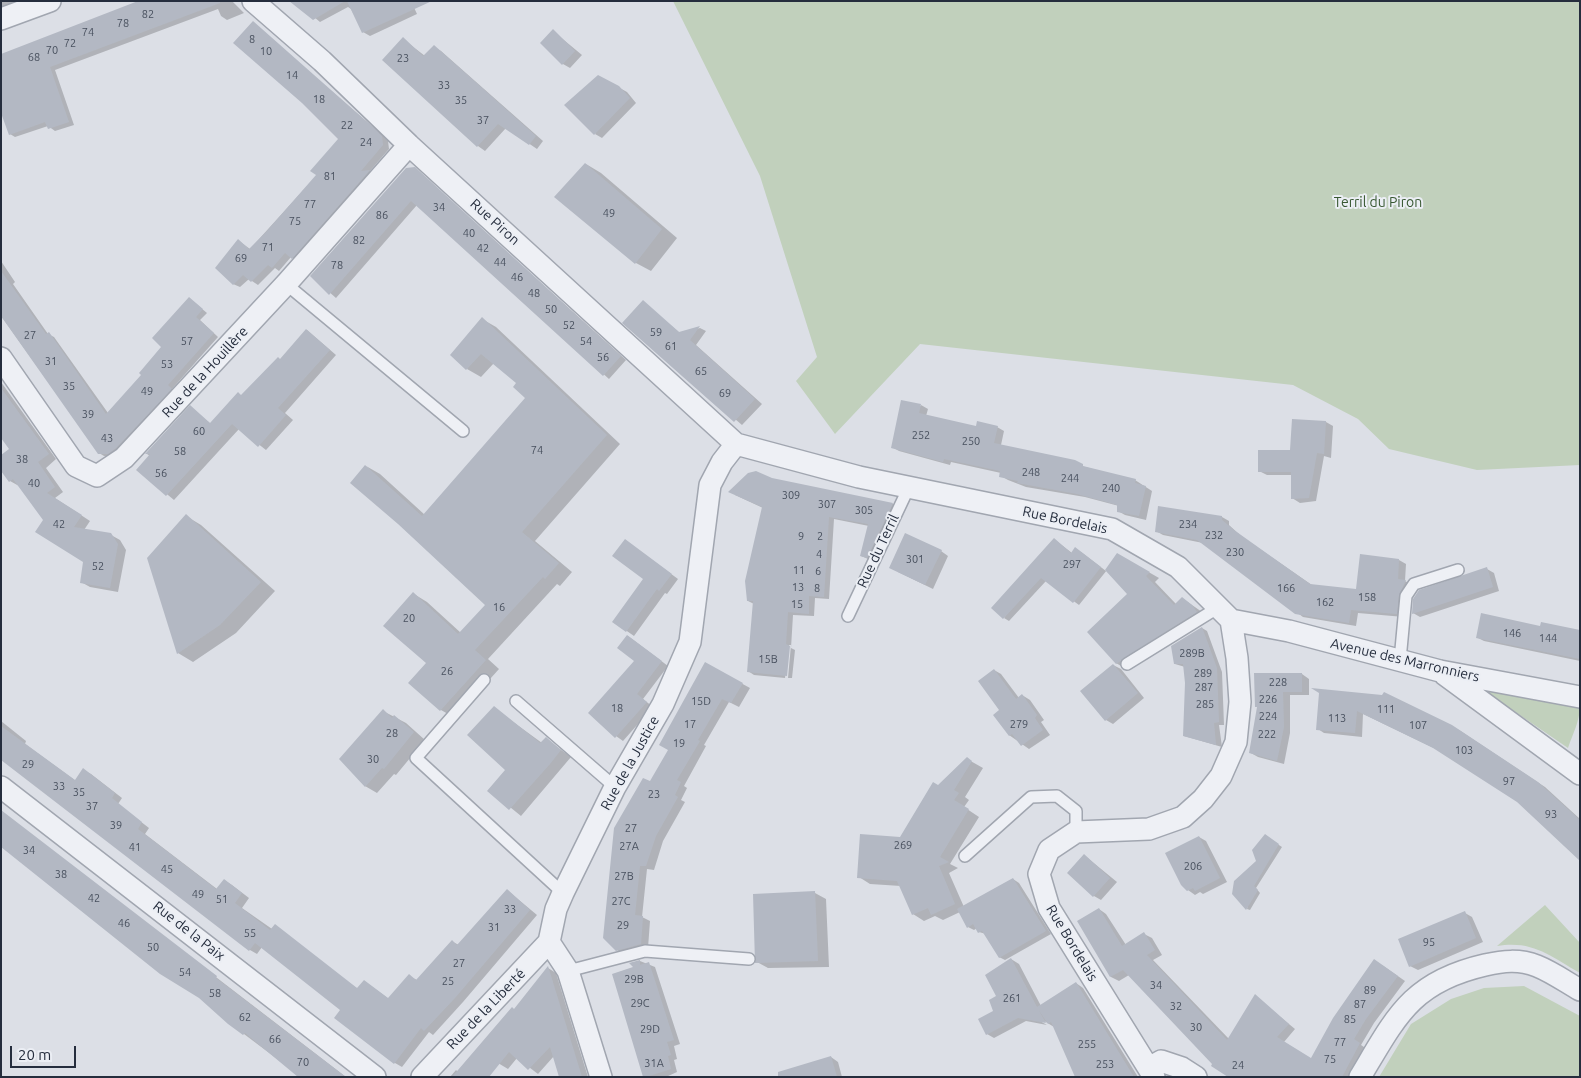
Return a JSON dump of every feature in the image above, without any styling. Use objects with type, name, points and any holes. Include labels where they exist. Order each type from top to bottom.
[{"type":"street","points":[[1,20],[50,1]]},
{"type":"street","name":"Rue Piron","points":[[253,1],[322,61],[409,145],[736,444]]},
{"type":"street","name":"Rue de la Houillère","points":[[1,358],[76,466],[97,476],[124,458],[286,284],[409,145]]},
{"type":"street","name":"Rue Bordelais","points":[[736,444],[859,477],[1112,530],[1178,567],[1225,613]]},
{"type":"street","name":"Rue de la Justice","points":[[549,942],[556,909],[563,893],[616,787],[663,704],[690,642],[710,485],[722,462],[736,444]]},
{"type":"street","points":[[1076,832],[1149,829],[1184,817],[1203,799],[1221,776],[1236,742],[1240,702],[1237,658],[1225,613]]},
{"type":"street","name":"Avenue des Marronniers","points":[[1225,613],[1440,671],[1580,697]]},
{"type":"street","points":[[1440,671],[1580,774]]},
{"type":"street","name":"Rue de la Paix","points":[[1,787],[375,1077]]},
{"type":"street","name":"Rue Bordelais","points":[[1076,832],[1049,850],[1039,874],[1049,908],[1152,1072]]},
{"type":"street","points":[[549,942],[568,971],[602,1077]]},
{"type":"street","name":"Rue de la Liberté","points":[[422,1077],[549,942]]},
{"type":"street","points":[[1360,1077],[1395,1019],[1416,994],[1460,971],[1509,960],[1536,966],[1580,990]]},
{"type":"street","points":[[1152,1072],[1161,1061],[1182,1068],[1196,1077]]},
{"type":"lane","points":[[286,284],[463,431]]},
{"type":"lane","name":"Rue du Terril","points":[[848,616],[909,487]]},
{"type":"lane","points":[[1400,660],[1406,596],[1414,584],[1458,570]]},
{"type":"lane","points":[[1127,664],[1225,613]]},
{"type":"lane","points":[[484,680],[416,758],[563,893]]},
{"type":"lane","points":[[516,701],[616,787]]},
{"type":"lane","points":[[966,856],[1031,797],[1057,796],[1076,811],[1076,832]]},
{"type":"lane","points":[[568,971],[645,951],[749,960]]},
{"type":"green space","name":"Terril du Piron","points":[[673,1],[1580,1],[1580,465],[1477,470],[1389,449],[1358,419],[1293,385],[920,344],[835,434],[796,381],[817,357],[760,176]]},
{"type":"green space","points":[[1492,687],[1580,705],[1578,722],[1568,748],[1489,694]]},
{"type":"green space","points":[[1545,905],[1580,943],[1580,973],[1550,955],[1531,947],[1521,945],[1497,946]]},
{"type":"green space","points":[[1524,986],[1580,1016],[1580,1077],[1379,1077],[1411,1024],[1451,999],[1484,988]]},
{"type":"building","points":[[138,1],[220,1],[220,3],[50,67],[69,122],[48,129],[45,122],[9,135],[1,113],[1,54]]},
{"type":"building","points":[[289,1],[345,1],[313,20]]},
{"type":"building","points":[[347,1],[432,1],[362,33]]},
{"type":"building","points":[[253,21],[374,128],[382,136],[383,145],[361,171],[370,170],[292,259],[285,253],[272,268],[268,265],[251,282],[243,275],[233,285],[215,268],[238,239],[249,249],[266,232],[316,175],[310,171],[338,139],[302,103],[233,43]]},
{"type":"building","points":[[553,29],[575,51],[562,65],[540,43]]},
{"type":"building","points":[[403,37],[423,56],[434,45],[536,136],[529,145],[498,124],[477,147],[382,60]]},
{"type":"building","points":[[598,75],[619,86],[630,98],[594,135],[564,105]]},
{"type":"building","points":[[585,163],[662,229],[635,264],[554,197]]},
{"type":"building","points":[[415,167],[621,356],[603,376],[411,201],[329,295],[310,276],[406,168]]},
{"type":"building","points":[[1,271],[46,334],[49,332],[106,414],[141,375],[139,373],[161,347],[152,338],[189,297],[203,309],[196,317],[214,333],[168,385],[172,389],[116,448],[108,454],[98,454],[1,316]]},
{"type":"building","points":[[643,300],[679,332],[700,326],[690,340],[755,399],[734,422],[622,323]]},
{"type":"building","points":[[482,317],[607,435],[522,532],[559,563],[545,579],[543,577],[475,650],[486,660],[440,711],[408,683],[426,663],[383,626],[413,592],[458,634],[485,605],[398,524],[350,483],[365,465],[422,516],[525,398],[513,387],[516,383],[481,354],[466,370],[450,355]]},
{"type":"building","points":[[306,329],[330,350],[278,408],[286,415],[258,447],[232,424],[166,496],[136,470],[150,454],[145,454],[190,405],[210,423],[238,392],[241,395],[278,357],[280,359]]},
{"type":"building","points":[[1,388],[49,454],[38,462],[55,487],[47,493],[82,515],[74,527],[111,533],[118,544],[110,588],[80,583],[83,562],[35,532],[43,520],[13,479],[9,482],[1,471],[1,455],[9,449],[1,438]]},
{"type":"building","points":[[901,400],[921,404],[919,413],[976,426],[977,421],[998,426],[994,443],[1075,460],[1083,464],[1083,466],[1136,479],[1135,483],[1146,486],[1139,516],[1117,512],[1117,505],[1077,494],[1017,483],[1018,481],[999,477],[1000,471],[944,459],[943,462],[891,448]]},
{"type":"building","points":[[1292,419],[1326,421],[1324,454],[1317,453],[1309,498],[1291,499],[1291,472],[1258,472],[1258,450],[1290,450]]},
{"type":"building","points":[[756,471],[772,478],[893,503],[867,558],[860,556],[868,524],[829,517],[824,597],[809,596],[809,614],[788,612],[786,644],[790,646],[787,676],[747,672],[753,601],[747,601],[745,581],[762,507],[728,492],[748,473]]},
{"type":"building","points":[[1158,506],[1222,516],[1222,520],[1234,530],[1310,584],[1356,589],[1360,554],[1399,559],[1398,579],[1406,580],[1399,595],[1397,614],[1351,610],[1349,623],[1295,614],[1197,540],[1155,532]]},
{"type":"building","points":[[186,514],[261,582],[220,625],[177,654],[147,558]]},
{"type":"building","points":[[905,533],[942,550],[925,585],[889,568]]},
{"type":"building","points":[[1054,538],[1071,553],[1075,547],[1101,567],[1073,603],[1041,578],[1003,619],[991,608]]},
{"type":"building","points":[[625,539],[672,574],[659,591],[657,589],[626,632],[612,622],[643,579],[612,556]]},
{"type":"building","points":[[1117,553],[1150,572],[1146,576],[1174,605],[1182,597],[1197,612],[1116,664],[1087,632],[1127,594],[1105,570]]},
{"type":"building","points":[[1487,567],[1493,587],[1412,614],[1413,599],[1419,590]]},
{"type":"building","points":[[1481,613],[1540,626],[1541,622],[1580,630],[1580,659],[1476,638]]},
{"type":"building","points":[[1202,627],[1217,668],[1219,722],[1214,723],[1216,745],[1183,736],[1185,683],[1183,664],[1174,664],[1171,646]]},
{"type":"building","points":[[627,635],[662,661],[637,694],[647,702],[615,738],[588,713],[634,661],[617,648]]},
{"type":"building","points":[[705,662],[743,683],[731,703],[722,699],[698,740],[700,741],[677,780],[681,782],[675,795],[678,797],[656,836],[646,866],[640,866],[635,915],[643,916],[641,944],[616,951],[603,938],[614,828],[643,778],[650,781],[668,750],[659,745]]},
{"type":"building","points":[[1113,664],[1138,693],[1105,721],[1080,691]]},
{"type":"building","points":[[994,669],[1016,699],[1022,694],[1037,715],[1035,718],[1043,730],[1021,746],[1012,734],[1009,736],[993,715],[999,710],[978,681]]},
{"type":"building","points":[[1254,673],[1302,673],[1302,692],[1283,692],[1284,727],[1277,761],[1249,753],[1257,707],[1255,707]]},
{"type":"building","points":[[1311,688],[1382,695],[1384,692],[1452,725],[1538,782],[1580,820],[1580,861],[1517,802],[1433,748],[1357,711],[1355,733],[1316,730],[1319,693]]},
{"type":"building","points":[[494,706],[540,743],[546,737],[561,750],[509,810],[487,791],[505,770],[467,735]]},
{"type":"building","points":[[383,709],[392,718],[394,715],[414,732],[384,769],[382,768],[365,787],[339,759]]},
{"type":"building","points":[[1,726],[75,780],[83,768],[115,793],[112,798],[142,822],[138,829],[216,889],[224,879],[242,893],[235,903],[270,930],[275,924],[357,988],[364,980],[388,998],[409,974],[416,980],[452,940],[457,945],[507,889],[530,910],[455,998],[424,1031],[421,1028],[394,1064],[334,1018],[340,1010],[255,943],[249,951],[1,760]]},
{"type":"building","points":[[967,757],[972,761],[954,790],[959,793],[954,800],[969,809],[940,857],[949,862],[939,866],[955,904],[931,915],[928,908],[912,915],[897,881],[857,878],[860,834],[900,837],[933,782],[938,785]]},
{"type":"building","points":[[1,810],[346,1077],[298,1077],[245,1033],[243,1035],[228,1024],[199,998],[160,974],[1,847]]},
{"type":"building","points":[[1265,834],[1279,844],[1254,886],[1258,890],[1246,910],[1232,894],[1234,881],[1256,861],[1252,850]]},
{"type":"building","points":[[1199,836],[1220,878],[1195,891],[1193,888],[1187,891],[1181,885],[1165,853]]},
{"type":"building","points":[[1084,854],[1110,878],[1093,897],[1067,873]]},
{"type":"building","points":[[1013,878],[1046,931],[999,958],[982,931],[978,933],[973,924],[967,928],[957,909]]},
{"type":"building","points":[[815,891],[818,961],[755,963],[753,894]]},
{"type":"building","points":[[1099,908],[1122,946],[1144,932],[1155,950],[1147,955],[1227,1040],[1255,994],[1289,1024],[1277,1037],[1311,1058],[1333,1018],[1374,959],[1398,976],[1366,1019],[1354,1039],[1360,1043],[1342,1077],[1228,1077],[1211,1066],[1212,1064],[1123,970],[1110,977],[1077,921]]},
{"type":"building","points":[[1465,911],[1476,938],[1409,967],[1398,939]]},
{"type":"building","points":[[1011,958],[1037,1007],[1076,982],[1134,1077],[1075,1077],[1051,1022],[1048,1024],[1038,1009],[1046,1023],[1018,1018],[986,1035],[978,1019],[993,1011],[989,1000],[996,996],[985,975]]},
{"type":"building","points":[[640,960],[640,965],[649,962],[674,1040],[667,1042],[671,1055],[668,1056],[671,1069],[646,1077],[643,1077],[612,974],[633,967],[629,963]]},
{"type":"building","points":[[548,966],[582,1077],[559,1077],[550,1047],[528,1070],[509,1052],[489,1077],[452,1077],[512,1007],[514,1009]]},
{"type":"building","points":[[831,1056],[837,1077],[778,1077],[778,1072]]}]
